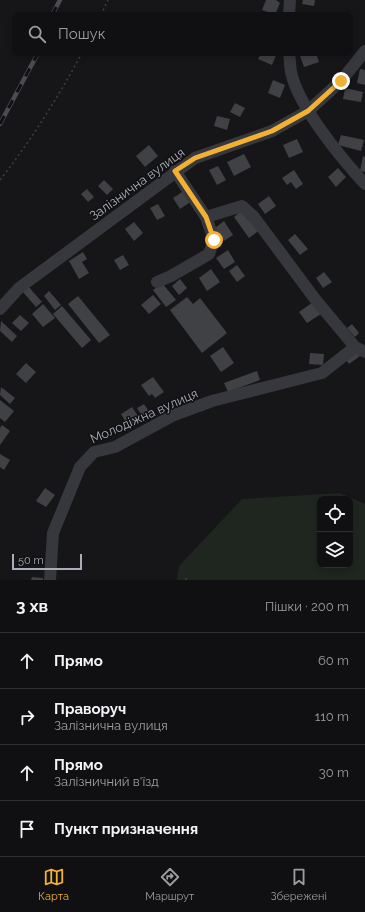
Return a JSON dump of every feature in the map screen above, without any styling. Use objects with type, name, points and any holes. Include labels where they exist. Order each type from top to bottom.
[{"type":"street","points":[[289,12],[290,0]]},
{"type":"street","name":"Залізнична вулиця","points":[[0,309],[19,288],[175,171],[195,158],[272,131],[308,111],[341,81],[365,51]]},
{"type":"street","points":[[289,56],[291,72],[301,100],[365,184]]},
{"type":"street","points":[[157,282],[171,276],[209,254],[214,240],[206,217],[175,171]]},
{"type":"street","points":[[206,217],[242,206],[254,217],[315,299],[360,350]]},
{"type":"street","name":"Молодіжна вулиця","points":[[50,580],[53,533],[80,467],[94,452],[115,447],[174,415],[212,401],[322,374],[360,350]]},
{"type":"path","points":[[102,12],[108,0]]},
{"type":"path","points":[[0,180],[57,100],[80,56]]},
{"type":"shaded area","points":[[340,493],[347,496],[317,496],[317,568],[353,568],[353,499],[365,504],[365,580],[177,580],[179,566],[242,499]]},
{"type":"building","points":[[266,0],[276,0],[280,3],[276,12],[267,12],[262,10]]},
{"type":"building","points":[[303,0],[315,0],[314,6],[302,4]]},
{"type":"building","points":[[260,56],[276,56],[272,65],[258,59]]},
{"type":"building","points":[[300,56],[317,56],[319,62],[304,67]]},
{"type":"building","points":[[360,69],[365,70],[365,85],[357,83]]},
{"type":"building","points":[[273,80],[285,85],[280,98],[268,93]]},
{"type":"building","points":[[345,88],[363,92],[361,102],[343,99]]},
{"type":"building","points":[[235,103],[245,108],[240,117],[230,112]]},
{"type":"building","points":[[217,116],[230,119],[227,130],[214,126]]},
{"type":"building","points":[[341,135],[364,140],[361,151],[338,145]]},
{"type":"building","points":[[297,139],[303,152],[289,158],[283,145]]},
{"type":"building","points":[[149,145],[158,156],[145,167],[136,156]]},
{"type":"building","points":[[244,154],[251,167],[234,176],[227,162]]},
{"type":"building","points":[[363,156],[365,157],[365,172],[360,171]]},
{"type":"building","points":[[218,166],[226,180],[217,185],[209,170]]},
{"type":"building","points":[[338,168],[346,177],[336,187],[328,177]]},
{"type":"building","points":[[294,170],[303,184],[296,189],[291,182],[287,185],[282,178]]},
{"type":"building","points":[[104,180],[113,189],[107,195],[98,186]]},
{"type":"building","points":[[87,189],[94,197],[88,202],[81,194]]},
{"type":"building","points":[[185,190],[192,201],[180,209],[173,198]]},
{"type":"building","points":[[269,196],[276,206],[265,214],[258,204]]},
{"type":"building","points":[[158,204],[165,216],[157,220],[150,208]]},
{"type":"building","points":[[241,211],[248,220],[251,218],[260,230],[249,238],[234,217]]},
{"type":"building","points":[[224,221],[233,235],[224,241],[215,228]]},
{"type":"building","points":[[134,222],[143,233],[134,241],[125,229]]},
{"type":"building","points":[[295,234],[308,249],[300,255],[288,240]]},
{"type":"building","points":[[228,250],[235,262],[224,269],[216,258]]},
{"type":"building","points":[[83,252],[87,259],[82,262],[89,273],[79,279],[69,261]]},
{"type":"building","points":[[123,255],[129,265],[120,270],[114,260]]},
{"type":"building","points":[[237,265],[245,276],[237,282],[229,271]]},
{"type":"building","points":[[211,269],[220,282],[207,291],[199,278]]},
{"type":"building","points":[[324,272],[332,282],[323,288],[316,278]]},
{"type":"building","points":[[180,279],[187,288],[179,295],[172,286]]},
{"type":"building","points":[[162,283],[176,300],[166,307],[153,290]]},
{"type":"building","points":[[28,286],[42,302],[36,307],[22,291]]},
{"type":"building","points":[[49,291],[61,305],[55,310],[44,296]]},
{"type":"building","points":[[153,295],[161,304],[149,314],[141,305]]},
{"type":"building","points":[[78,296],[110,335],[99,343],[68,304]]},
{"type":"building","points":[[187,297],[193,304],[200,298],[227,333],[202,353],[170,310]]},
{"type":"building","points":[[316,300],[324,312],[307,323],[299,312]]},
{"type":"building","points":[[43,304],[55,318],[43,327],[32,314]]},
{"type":"building","points":[[62,306],[91,340],[82,348],[53,314]]},
{"type":"building","points":[[20,315],[29,323],[21,331],[12,323]]},
{"type":"building","points":[[1,321],[17,336],[12,342],[0,331]]},
{"type":"building","points":[[352,324],[359,333],[355,337],[347,328]]},
{"type":"building","points":[[223,347],[234,363],[221,372],[210,356]]},
{"type":"building","points":[[356,349],[360,356],[349,364],[344,357]]},
{"type":"building","points":[[310,353],[324,354],[323,365],[309,364]]},
{"type":"building","points":[[26,363],[36,372],[26,383],[16,374]]},
{"type":"building","points":[[257,371],[260,380],[228,392],[224,383]]},
{"type":"building","points":[[153,377],[164,392],[155,398],[152,394],[149,396],[141,385]]},
{"type":"building","points":[[1,387],[15,398],[10,404],[0,395]]},
{"type":"building","points":[[0,400],[14,411],[5,422],[0,418]]},
{"type":"building","points":[[144,404],[151,415],[144,419],[137,408]]},
{"type":"building","points":[[132,407],[140,419],[128,426],[121,414]]},
{"type":"building","points":[[2,425],[10,431],[0,445],[0,428]]},
{"type":"building","points":[[0,454],[10,460],[4,470],[0,467]]},
{"type":"building","points":[[45,488],[55,495],[46,507],[36,501]]},
{"type":"building","points":[[32,577],[43,578],[43,580],[31,580]]},
{"type":"railway","points":[[54,12],[60,0]]},
{"type":"railway","points":[[0,124],[36,56]]},
{"type":"route","points":[[214,240],[206,217],[175,171],[195,158],[272,131],[308,111],[341,81]]}]
